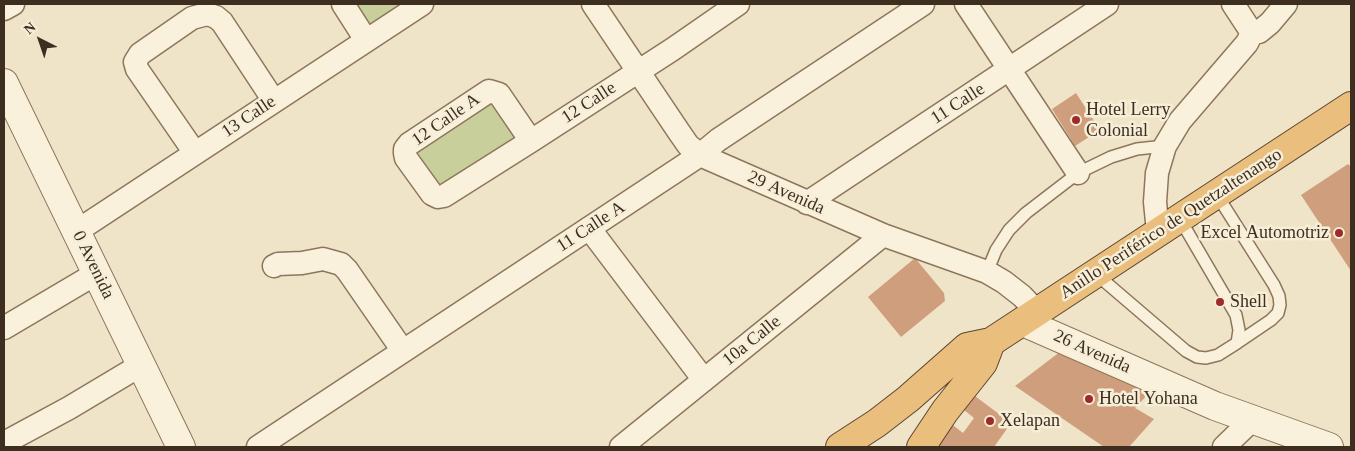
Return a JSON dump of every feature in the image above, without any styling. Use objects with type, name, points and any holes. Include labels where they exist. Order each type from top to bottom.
[{"type":"highway","name":"Anillo Periférico de Quetzaltenango","points":[[840,447],[877,423],[908,399],[967,347],[991,342],[1351,106]]},
{"type":"highway","points":[[921,447],[983,362],[991,342]]},
{"type":"street","points":[[4,9],[13,4]]},
{"type":"street","points":[[342,4],[366,40]]},
{"type":"street","name":"13 Calle","points":[[77,231],[422,4]]},
{"type":"street","name":"29 Avenida","points":[[593,4],[678,132],[688,145],[700,155],[883,235],[987,272],[1010,287],[1030,317]]},
{"type":"street","name":"12 Calle","points":[[438,197],[448,194],[531,141],[673,49],[738,4]]},
{"type":"street","name":"11 Calle A","points":[[258,447],[700,155],[718,140],[923,4]]},
{"type":"street","points":[[966,4],[1078,173]]},
{"type":"street","name":"11 Calle","points":[[807,203],[1107,4]]},
{"type":"street","points":[[1233,4],[1252,33]]},
{"type":"street","points":[[1252,33],[1259,32],[1270,23],[1286,4]]},
{"type":"street","points":[[195,153],[137,69],[135,62],[140,54],[188,20],[198,15],[207,14],[216,17],[222,22],[274,100]]},
{"type":"street","points":[[1169,226],[1155,202],[1158,173],[1165,146],[1180,121],[1247,43],[1252,33]]},
{"type":"street","name":"0 Avenida","points":[[4,83],[181,447]]},
{"type":"street","name":"12 Calle A","points":[[438,197],[432,194],[406,158],[405,149],[409,144],[487,92],[492,91],[499,94],[531,141]]},
{"type":"street","points":[[589,228],[704,380]]},
{"type":"street","name":"10a Calle","points":[[621,447],[883,235]]},
{"type":"street","points":[[274,266],[283,263],[302,264],[315,260],[332,260],[341,264],[402,351]]},
{"type":"street","points":[[4,328],[97,273]]},
{"type":"street","name":"26 Avenida","points":[[1030,317],[1169,387],[1252,420],[1329,447]]},
{"type":"street","points":[[4,443],[69,408],[141,365]]},
{"type":"street","points":[[1224,447],[1252,420]]},
{"type":"lane","points":[[987,272],[996,250],[1009,230],[1026,213],[1078,173],[1111,157],[1137,149],[1165,146]]},
{"type":"lane","points":[[1096,274],[1191,354],[1206,358],[1218,355],[1237,343],[1271,320],[1278,313],[1280,305],[1279,296],[1217,195]]},
{"type":"lane","points":[[1169,226],[1236,315],[1239,330],[1237,343]]},
{"type":"green space","points":[[349,4],[404,4],[366,29]]},
{"type":"green space","points":[[493,95],[521,138],[442,192],[413,149]]},
{"type":"building","name":"Hotel Lerry Colonial","points":[[1076,93],[1100,130],[1075,146],[1052,109]]},
{"type":"building","name":"Excel Automotriz","points":[[1348,164],[1351,167],[1351,271],[1301,195]]},
{"type":"building","points":[[915,258],[944,293],[945,301],[901,337],[868,297]]},
{"type":"building","name":"Hotel Yohana","points":[[1065,348],[1151,391],[1135,408],[1154,419],[1129,447],[1104,447],[1015,386]]},
{"type":"building","name":"Xelapan","points":[[975,396],[1011,423],[994,447],[930,447],[949,422],[963,433],[974,418],[964,410]]},
{"type":"place","name":"Hotel Lerry Colonial","points":[[1076,120]]},
{"type":"place","name":"Excel Automotriz","points":[[1339,233]]},
{"type":"place","name":"Shell","points":[[1220,302]]},
{"type":"place","name":"Hotel Yohana","points":[[1089,399]]},
{"type":"place","name":"Xelapan","points":[[990,421]]}]
